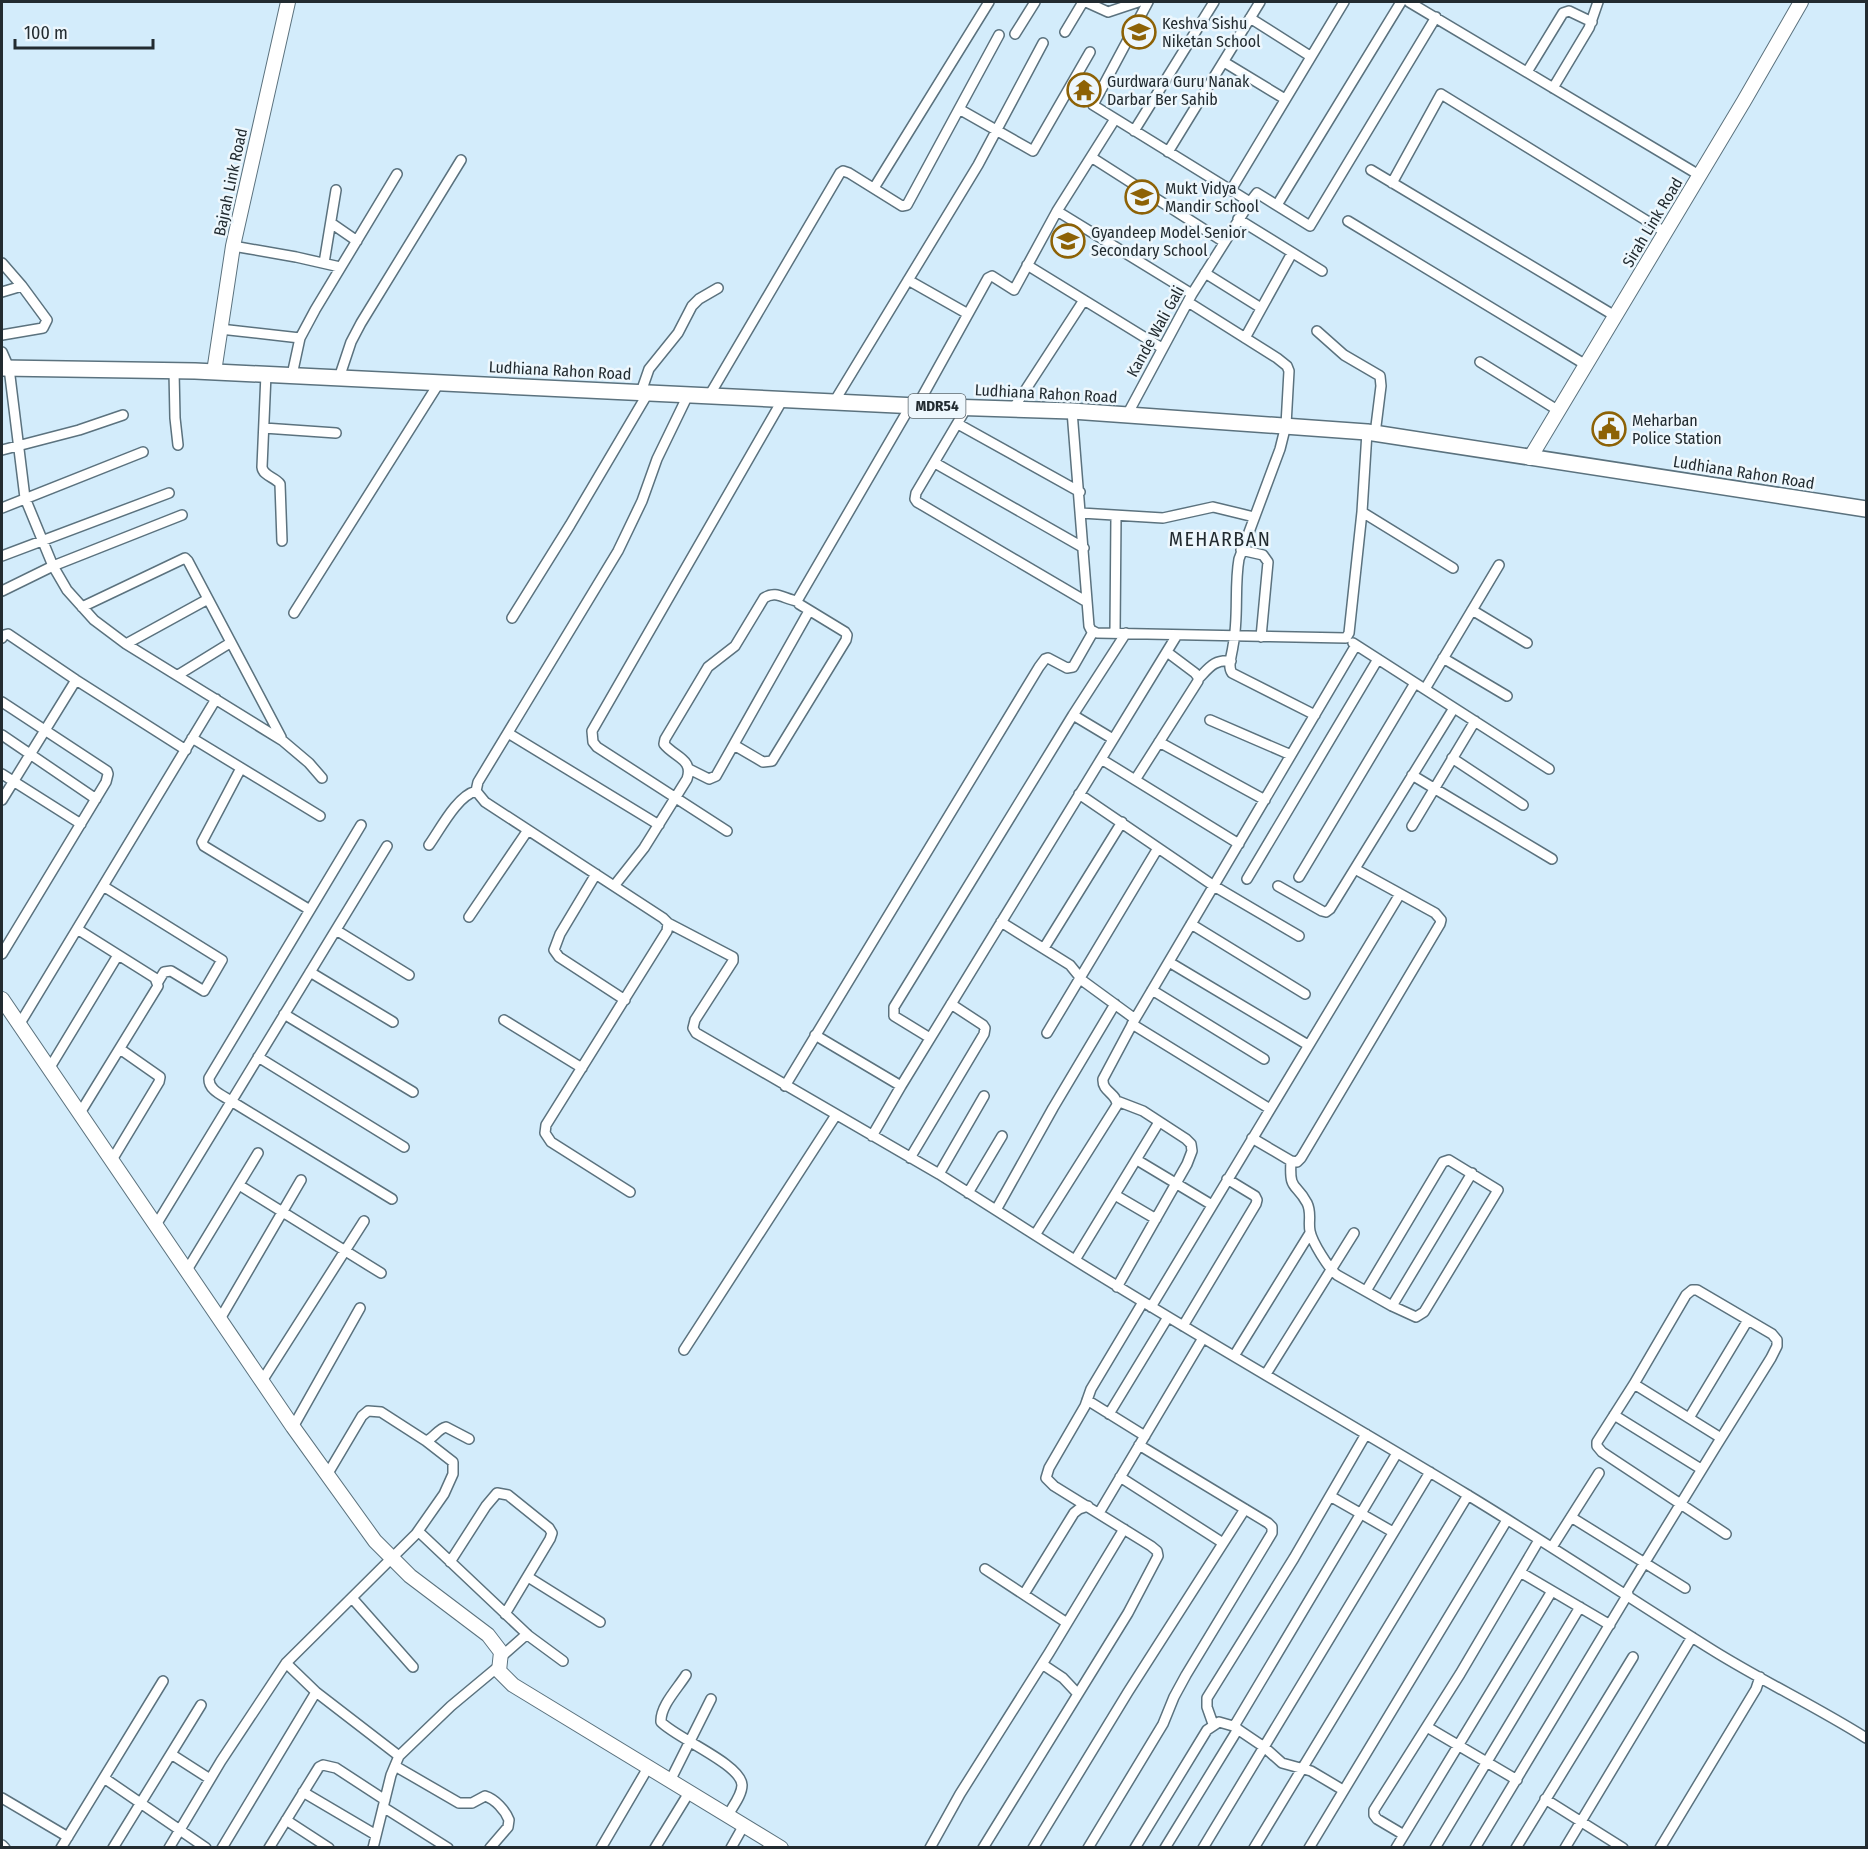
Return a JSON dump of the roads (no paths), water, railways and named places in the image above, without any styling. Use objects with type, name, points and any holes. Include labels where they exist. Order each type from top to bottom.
[{"type":"main road","name":"Ludhiana Rahon Road","points":[[5,368],[174,370],[291,375],[834,402],[1072,411],[1286,425],[1371,433],[1866,509]]},
{"type":"street","name":"Bajrah Link Road","points":[[214,372],[233,246],[288,2]]},
{"type":"street","points":[[874,188],[989,2]]},
{"type":"street","points":[[1015,34],[1035,2]]},
{"type":"street","points":[[1065,32],[1085,2],[1108,12],[1138,2]]},
{"type":"street","points":[[1148,2],[1093,105],[1250,202],[1257,193],[1310,226],[1436,17]]},
{"type":"street","points":[[1134,130],[1214,2]]},
{"type":"street","points":[[1168,152],[1260,2]]},
{"type":"street","points":[[1231,190],[1344,2]]},
{"type":"street","points":[[1277,205],[1401,2]]},
{"type":"street","points":[[1413,2],[1699,175]]},
{"type":"street","points":[[1553,88],[1592,22],[1598,2]]},
{"type":"street","name":"Sirah Link Road","points":[[1530,458],[1801,2]]},
{"type":"street","points":[[1527,72],[1563,13],[1573,12],[1592,22]]},
{"type":"street","points":[[1250,18],[1310,56]]},
{"type":"street","points":[[709,396],[840,173],[843,171],[849,173],[902,206],[907,205],[999,35]]},
{"type":"street","points":[[834,402],[996,131],[1043,43]]},
{"type":"street","points":[[959,109],[1033,151],[1090,51]]},
{"type":"street","points":[[1224,62],[1285,99]]},
{"type":"street","points":[[1392,183],[1442,94],[1665,232]]},
{"type":"street","points":[[797,601],[988,278],[992,276],[1014,290],[1057,211],[1115,118]]},
{"type":"street","points":[[1091,157],[1224,242]]},
{"type":"street","points":[[339,378],[351,342],[361,323],[461,160]]},
{"type":"street","points":[[1371,170],[1615,316]]},
{"type":"street","points":[[291,375],[300,338],[397,174]]},
{"type":"street","points":[[324,264],[336,190]]},
{"type":"street","name":"Kande Wali Gali","points":[[1127,415],[1190,298],[1250,202]]},
{"type":"street","points":[[1057,211],[1190,298],[1287,366],[1289,377],[1286,425],[1280,449],[1241,550],[1237,571],[1235,636],[1230,670],[1232,674],[1315,715]]},
{"type":"street","points":[[1239,219],[1322,271]]},
{"type":"street","points":[[1348,221],[1586,364]]},
{"type":"street","points":[[331,223],[357,240]]},
{"type":"street","points":[[233,246],[340,267]]},
{"type":"street","points":[[1245,338],[1292,253]]},
{"type":"street","points":[[2,263],[47,320],[43,328],[2,335]]},
{"type":"street","points":[[1027,265],[1162,348]]},
{"type":"street","points":[[1205,273],[1261,308]]},
{"type":"street","points":[[908,280],[968,314]]},
{"type":"street","points":[[2,292],[22,286]]},
{"type":"street","points":[[512,618],[570,525],[645,393],[649,369],[678,333],[692,306],[718,288]]},
{"type":"street","points":[[1013,409],[1084,300]]},
{"type":"street","points":[[220,329],[300,338]]},
{"type":"street","points":[[1317,331],[1344,355],[1380,376],[1381,386],[1371,433],[1349,633],[1346,639]]},
{"type":"street","points":[[2,352],[25,498],[53,566],[67,590],[94,620],[126,644],[283,741],[309,763],[322,778]]},
{"type":"street","points":[[1480,362],[1559,411]]},
{"type":"street","points":[[174,370],[178,445]]},
{"type":"street","points":[[266,374],[262,470],[280,484],[282,541]]},
{"type":"street","points":[[294,613],[439,382]]},
{"type":"street","points":[[476,790],[478,782],[618,551],[642,501],[657,459],[688,394]]},
{"type":"street","points":[[727,831],[597,747],[593,742],[592,731],[783,399]]},
{"type":"street","points":[[967,407],[916,493],[915,499],[1087,602]]},
{"type":"street","points":[[1072,411],[1082,513],[1089,626],[1093,632]]},
{"type":"street","points":[[2,450],[123,415]]},
{"type":"street","points":[[958,424],[1080,492]]},
{"type":"street","points":[[264,428],[336,433]]},
{"type":"street","points":[[2,508],[143,452]]},
{"type":"street","points":[[935,463],[1084,548]]},
{"type":"street","points":[[2,556],[169,493]]},
{"type":"street","points":[[1082,513],[1173,517],[1213,507],[1254,516]]},
{"type":"street","points":[[1362,512],[1453,568]]},
{"type":"street","points":[[2,591],[53,566],[182,515]]},
{"type":"street","points":[[1115,632],[1116,516]]},
{"type":"street","points":[[1241,550],[1263,555],[1268,562],[1261,637]]},
{"type":"street","points":[[82,607],[185,558],[283,741]]},
{"type":"street","points":[[1425,689],[1499,565]]},
{"type":"street","points":[[734,745],[764,762],[772,761],[846,640],[845,632],[809,611],[797,601],[770,594],[764,598],[735,646],[708,667],[664,744],[683,759],[689,769],[713,779],[809,611]]},
{"type":"street","points":[[126,644],[208,599]]},
{"type":"street","points":[[1472,610],[1527,643]]},
{"type":"street","points":[[1093,632],[1346,639],[1549,769]]},
{"type":"street","points":[[785,1086],[1039,667],[1048,658],[1067,668],[1073,667],[1093,632]]},
{"type":"street","points":[[930,1038],[894,1016],[894,1007],[1073,715],[1126,633]]},
{"type":"street","points":[[2,638],[8,634],[186,750]]},
{"type":"street","points":[[872,1136],[900,1086],[1177,634]]},
{"type":"street","points":[[178,675],[230,643]]},
{"type":"street","points":[[1117,1287],[1192,1151],[1191,1144],[1186,1139],[1143,1111],[1117,1101],[1104,1088],[1103,1079],[1152,990],[1356,645]]},
{"type":"street","points":[[1167,652],[1195,673],[1198,679]]},
{"type":"street","points":[[1443,658],[1507,696]]},
{"type":"street","points":[[1247,879],[1378,659]]},
{"type":"street","points":[[1135,780],[1198,679],[1215,662],[1230,661]]},
{"type":"street","points":[[2,800],[76,680]]},
{"type":"street","points":[[1299,877],[1415,683]]},
{"type":"street","points":[[19,1025],[216,699]]},
{"type":"street","points":[[2,702],[106,771],[108,778],[2,954]]},
{"type":"street","points":[[1278,886],[1326,912],[1330,909],[1454,708]]},
{"type":"street","points":[[1073,715],[1113,739]]},
{"type":"street","points":[[1210,720],[1291,755]]},
{"type":"street","points":[[1412,826],[1475,721]]},
{"type":"street","points":[[508,733],[658,825]]},
{"type":"street","points":[[192,738],[320,816]]},
{"type":"street","points":[[3,740],[30,754],[96,799]]},
{"type":"street","points":[[1159,742],[1265,800]]},
{"type":"street","points":[[1452,758],[1523,805]]},
{"type":"street","points":[[1101,759],[1239,844]]},
{"type":"street","points":[[241,768],[202,842],[204,846],[310,910]]},
{"type":"street","points":[[614,886],[644,848],[687,778],[689,769]]},
{"type":"street","points":[[2,774],[81,824]]},
{"type":"street","points":[[1412,775],[1552,859]]},
{"type":"street","points":[[476,790],[485,802],[668,923],[733,957],[733,961],[695,1020],[693,1028],[696,1033],[939,1174],[1117,1287],[1468,1495],[1692,1637],[1866,1738]]},
{"type":"street","points":[[429,845],[460,801],[476,790]]},
{"type":"street","points":[[1079,794],[1214,886],[1299,936]]},
{"type":"street","points":[[1044,948],[1122,822]]},
{"type":"street","points":[[361,825],[209,1078],[211,1088],[392,1199]]},
{"type":"street","points":[[469,917],[528,830]]},
{"type":"street","points":[[156,1225],[387,846]]},
{"type":"street","points":[[1047,1034],[1158,848]]},
{"type":"street","points":[[1252,1138],[1291,1161],[1297,1162],[1301,1158],[1440,924],[1441,920],[1438,916],[1355,869]]},
{"type":"street","points":[[596,874],[560,934],[554,950],[559,957],[625,1000]]},
{"type":"street","points":[[80,1113],[157,989],[164,972],[171,971],[204,991],[222,960],[103,886]]},
{"type":"street","points":[[982,1848],[1128,1613],[1158,1556],[1157,1551],[1151,1546],[1054,1486],[1046,1478],[1048,1468],[1091,1389],[1212,1205],[1400,894]]},
{"type":"street","points":[[1001,922],[1070,965],[1080,977],[1134,1021],[1270,1109]]},
{"type":"street","points":[[630,1192],[551,1142],[545,1133],[546,1125],[667,931],[668,923]]},
{"type":"street","points":[[1191,924],[1305,993]]},
{"type":"street","points":[[77,929],[158,982]]},
{"type":"street","points":[[336,930],[409,975]]},
{"type":"street","points":[[49,1069],[118,955]]},
{"type":"street","points":[[1169,962],[1308,1045]]},
{"type":"street","points":[[310,972],[393,1022]]},
{"type":"street","points":[[1152,990],[1264,1059]]},
{"type":"street","points":[[2,999],[293,1427],[375,1541],[391,1559],[488,1635],[499,1647],[499,1671],[513,1685],[781,1848]]},
{"type":"street","points":[[910,1158],[984,1034],[983,1025],[951,1004]]},
{"type":"street","points":[[996,1210],[1114,1004]]},
{"type":"street","points":[[284,1014],[413,1092]]},
{"type":"street","points":[[504,1020],[582,1068]]},
{"type":"street","points":[[815,1035],[900,1086]]},
{"type":"street","points":[[112,1160],[160,1077],[120,1049]]},
{"type":"street","points":[[258,1057],[404,1147]]},
{"type":"street","points":[[939,1174],[984,1096]]},
{"type":"street","points":[[1035,1235],[1117,1101]]},
{"type":"street","points":[[684,1350],[836,1115]]},
{"type":"street","points":[[1075,1260],[1159,1122]]},
{"type":"street","points":[[968,1193],[1002,1136]]},
{"type":"street","points":[[187,1270],[258,1153]]},
{"type":"street","points":[[1137,1160],[1212,1205]]},
{"type":"street","points":[[1291,1161],[1290,1177],[1293,1186],[1307,1203],[1310,1213],[1310,1233],[1331,1271],[1366,1292],[1416,1317],[1424,1312],[1498,1190],[1449,1160],[1443,1162],[1366,1292]]},
{"type":"street","points":[[1392,1306],[1472,1173]]},
{"type":"street","points":[[1183,1326],[1256,1204],[1255,1196],[1227,1179]]},
{"type":"street","points":[[220,1319],[301,1180]]},
{"type":"street","points":[[239,1185],[381,1273]]},
{"type":"street","points":[[1116,1195],[1156,1219]]},
{"type":"street","points":[[262,1381],[364,1221]]},
{"type":"street","points":[[1234,1356],[1310,1233]]},
{"type":"street","points":[[1266,1374],[1354,1233]]},
{"type":"street","points":[[1475,1848],[1610,1625],[1644,1562],[1681,1503],[1777,1346],[1775,1336],[1697,1290],[1689,1291],[1597,1442],[1598,1449],[1681,1503],[1726,1534]]},
{"type":"street","points":[[293,1427],[360,1308]]},
{"type":"street","points":[[1109,1414],[1168,1317]]},
{"type":"street","points":[[1689,1418],[1748,1320]]},
{"type":"street","points":[[1099,1513],[1203,1338]]},
{"type":"street","points":[[1634,1384],[1721,1438]]},
{"type":"street","points":[[1087,1400],[1145,1436]]},
{"type":"street","points":[[169,1848],[210,1779],[286,1663],[418,1531],[444,1494],[454,1466],[453,1462],[426,1441],[381,1412],[368,1412],[362,1416],[327,1475]]},
{"type":"street","points":[[1614,1415],[1701,1469]]},
{"type":"street","points":[[426,1441],[441,1428],[446,1427],[469,1439]]},
{"type":"street","points":[[1213,1724],[1207,1707],[1207,1698],[1294,1558],[1366,1434]]},
{"type":"street","points":[[1088,1848],[1163,1724],[1186,1674],[1272,1533],[1272,1527],[1268,1523],[1139,1445]]},
{"type":"street","points":[[1165,1848],[1236,1723],[1397,1452]]},
{"type":"street","points":[[1203,1848],[1430,1472]]},
{"type":"street","points":[[1552,1547],[1599,1473]]},
{"type":"street","points":[[1120,1478],[1222,1543]]},
{"type":"street","points":[[450,1562],[489,1501],[497,1493],[508,1495],[549,1528],[552,1533],[505,1614]]},
{"type":"street","points":[[1254,1848],[1468,1495]]},
{"type":"street","points":[[1330,1496],[1394,1532]]},
{"type":"street","points":[[1024,1594],[1074,1513],[1088,1506]]},
{"type":"street","points":[[1033,1848],[1128,1692],[1245,1509]]},
{"type":"street","points":[[1571,1517],[1685,1588]]},
{"type":"street","points":[[1309,1848],[1508,1520]]},
{"type":"street","points":[[930,1848],[960,1794],[1124,1529]]},
{"type":"street","points":[[418,1531],[527,1634],[563,1661]]},
{"type":"street","points":[[1404,1835],[1377,1819],[1374,1810],[1427,1727],[1539,1540]]},
{"type":"street","points":[[985,1569],[1067,1623]]},
{"type":"street","points":[[1520,1572],[1610,1625]]},
{"type":"street","points":[[528,1577],[600,1622]]},
{"type":"street","points":[[1396,1848],[1552,1591]]},
{"type":"street","points":[[352,1598],[413,1667]]},
{"type":"street","points":[[1435,1848],[1580,1607]]},
{"type":"street","points":[[303,1792],[377,1843],[384,1803],[397,1761],[527,1634]]},
{"type":"street","points":[[1565,1848],[1692,1637]]},
{"type":"street","points":[[1516,1848],[1633,1657]]},
{"type":"street","points":[[286,1663],[316,1692],[397,1761],[459,1803],[472,1803],[485,1796],[490,1797],[509,1820],[507,1827],[490,1848]]},
{"type":"street","points":[[1042,1664],[1063,1678],[1078,1694]]},
{"type":"street","points":[[686,1675],[664,1709],[661,1722],[690,1743],[720,1760],[740,1778],[742,1785],[740,1794],[728,1815]]},
{"type":"street","points":[[1660,1848],[1756,1689],[1760,1677]]},
{"type":"street","points":[[61,1848],[163,1681]]},
{"type":"street","points":[[222,1848],[316,1692]]},
{"type":"street","points":[[671,1779],[711,1700]]},
{"type":"street","points":[[112,1848],[201,1705]]},
{"type":"street","points":[[1135,1848],[1207,1730],[1219,1722],[1235,1727],[1282,1763],[1302,1768],[1343,1790]]},
{"type":"street","points":[[1427,1727],[1517,1780]]},
{"type":"street","points":[[171,1754],[210,1779]]},
{"type":"street","points":[[269,1848],[319,1767],[323,1765],[336,1768],[448,1848]]},
{"type":"street","points":[[601,1848],[649,1766]]},
{"type":"street","points":[[104,1778],[206,1848]]},
{"type":"street","points":[[656,1848],[690,1791]]},
{"type":"street","points":[[2,1798],[68,1837]]},
{"type":"street","points":[[1545,1799],[1623,1848]]},
{"type":"street","points":[[286,1820],[329,1848]]},
{"type":"street","points":[[731,1848],[744,1825]]},
{"type":"place","name":"Keshva Sishu Niketan School","points":[[1139,32]]},
{"type":"place","name":"Gurdwara Guru Nanak Darbar Ber Sahib","points":[[1084,90]]},
{"type":"place","name":"Mukt Vidya Mandir School","points":[[1142,197]]},
{"type":"place","name":"Gyandeep Model Senior Secondary School","points":[[1068,241]]},
{"type":"place","name":"Meharban Police Station","points":[[1609,429]]},
{"type":"district","name":"MEHARBAN","points":[[1220,539]]}]
